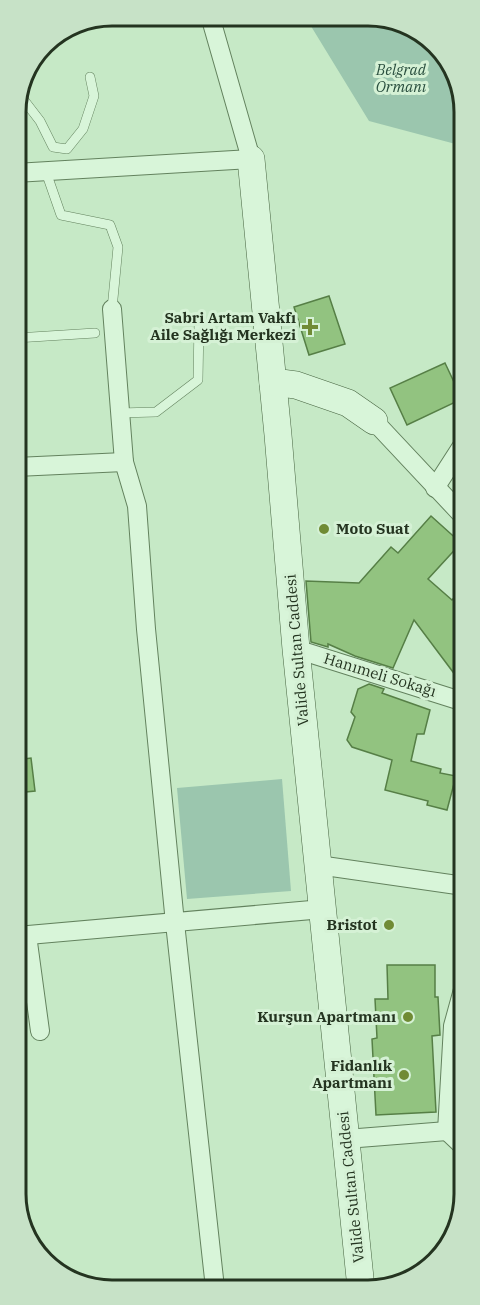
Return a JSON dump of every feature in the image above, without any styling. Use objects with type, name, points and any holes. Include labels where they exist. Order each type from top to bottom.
[{"type":"street","name":"Valide Sultan Caddesi","points":[[213,26],[251,159],[296,649],[360,1280]]},
{"type":"street","points":[[26,173],[251,159]]},
{"type":"street","points":[[112,309],[124,462],[137,506],[146,629],[175,923],[214,1280]]},
{"type":"street","points":[[273,382],[296,385],[348,403],[374,422],[454,507]]},
{"type":"street","points":[[435,488],[454,459]]},
{"type":"street","points":[[26,466],[124,462]]},
{"type":"street","name":"Hanımeli Sokağı","points":[[296,649],[454,699]]},
{"type":"street","points":[[318,865],[454,885]]},
{"type":"street","points":[[26,936],[322,909]]},
{"type":"street","points":[[26,957],[40,1030]]},
{"type":"street","points":[[454,1023],[454,1042]]},
{"type":"street","points":[[447,1131],[454,1103]]},
{"type":"street","points":[[346,1140],[447,1131],[454,1138]]},
{"type":"lane","points":[[72,171],[67,149],[82,129],[94,96],[90,77]]},
{"type":"lane","points":[[26,103],[40,121],[53,147],[67,149]]},
{"type":"lane","points":[[46,172],[61,215],[110,225],[118,247],[112,309]]},
{"type":"lane","points":[[119,413],[156,412],[198,380],[199,322]]},
{"type":"lane","points":[[26,337],[95,333]]},
{"type":"green space","name":"Belgrad Ormanı","points":[[311,26],[369,26],[396,30],[421,43],[446,73],[453,95],[454,144],[369,121]]},
{"type":"green space","points":[[282,779],[291,891],[187,899],[177,788]]},
{"type":"building","points":[[329,296],[345,344],[309,355],[294,307]]},
{"type":"building","points":[[445,363],[454,382],[454,403],[407,425],[390,388]]},
{"type":"building","points":[[431,516],[454,537],[454,551],[428,579],[452,600],[454,598],[453,672],[414,620],[393,668],[355,656],[328,644],[328,647],[311,642],[306,581],[359,583],[391,547],[398,553]]},
{"type":"building","points":[[369,684],[384,689],[382,693],[430,710],[424,734],[417,734],[411,761],[441,769],[440,773],[454,776],[447,810],[427,805],[428,801],[385,790],[392,760],[352,747],[347,740],[355,717],[351,712],[358,689]]},
{"type":"building","points":[[31,758],[35,791],[26,792],[26,759]]},
{"type":"building","points":[[387,965],[435,965],[435,997],[438,997],[440,1035],[432,1036],[436,1112],[376,1115],[372,1039],[377,1038],[375,999],[388,999]]},
{"type":"place","name":"Sabri Artam Vakfı Aile Sağlığı Merkezi","points":[[310,327]]},
{"type":"place","name":"Moto Suat","points":[[324,529]]},
{"type":"place","name":"Bristot","points":[[389,925]]},
{"type":"place","name":"Kurşun Apartmanı","points":[[408,1017]]},
{"type":"place","name":"Fidanlık Apartmanı","points":[[404,1075]]}]
